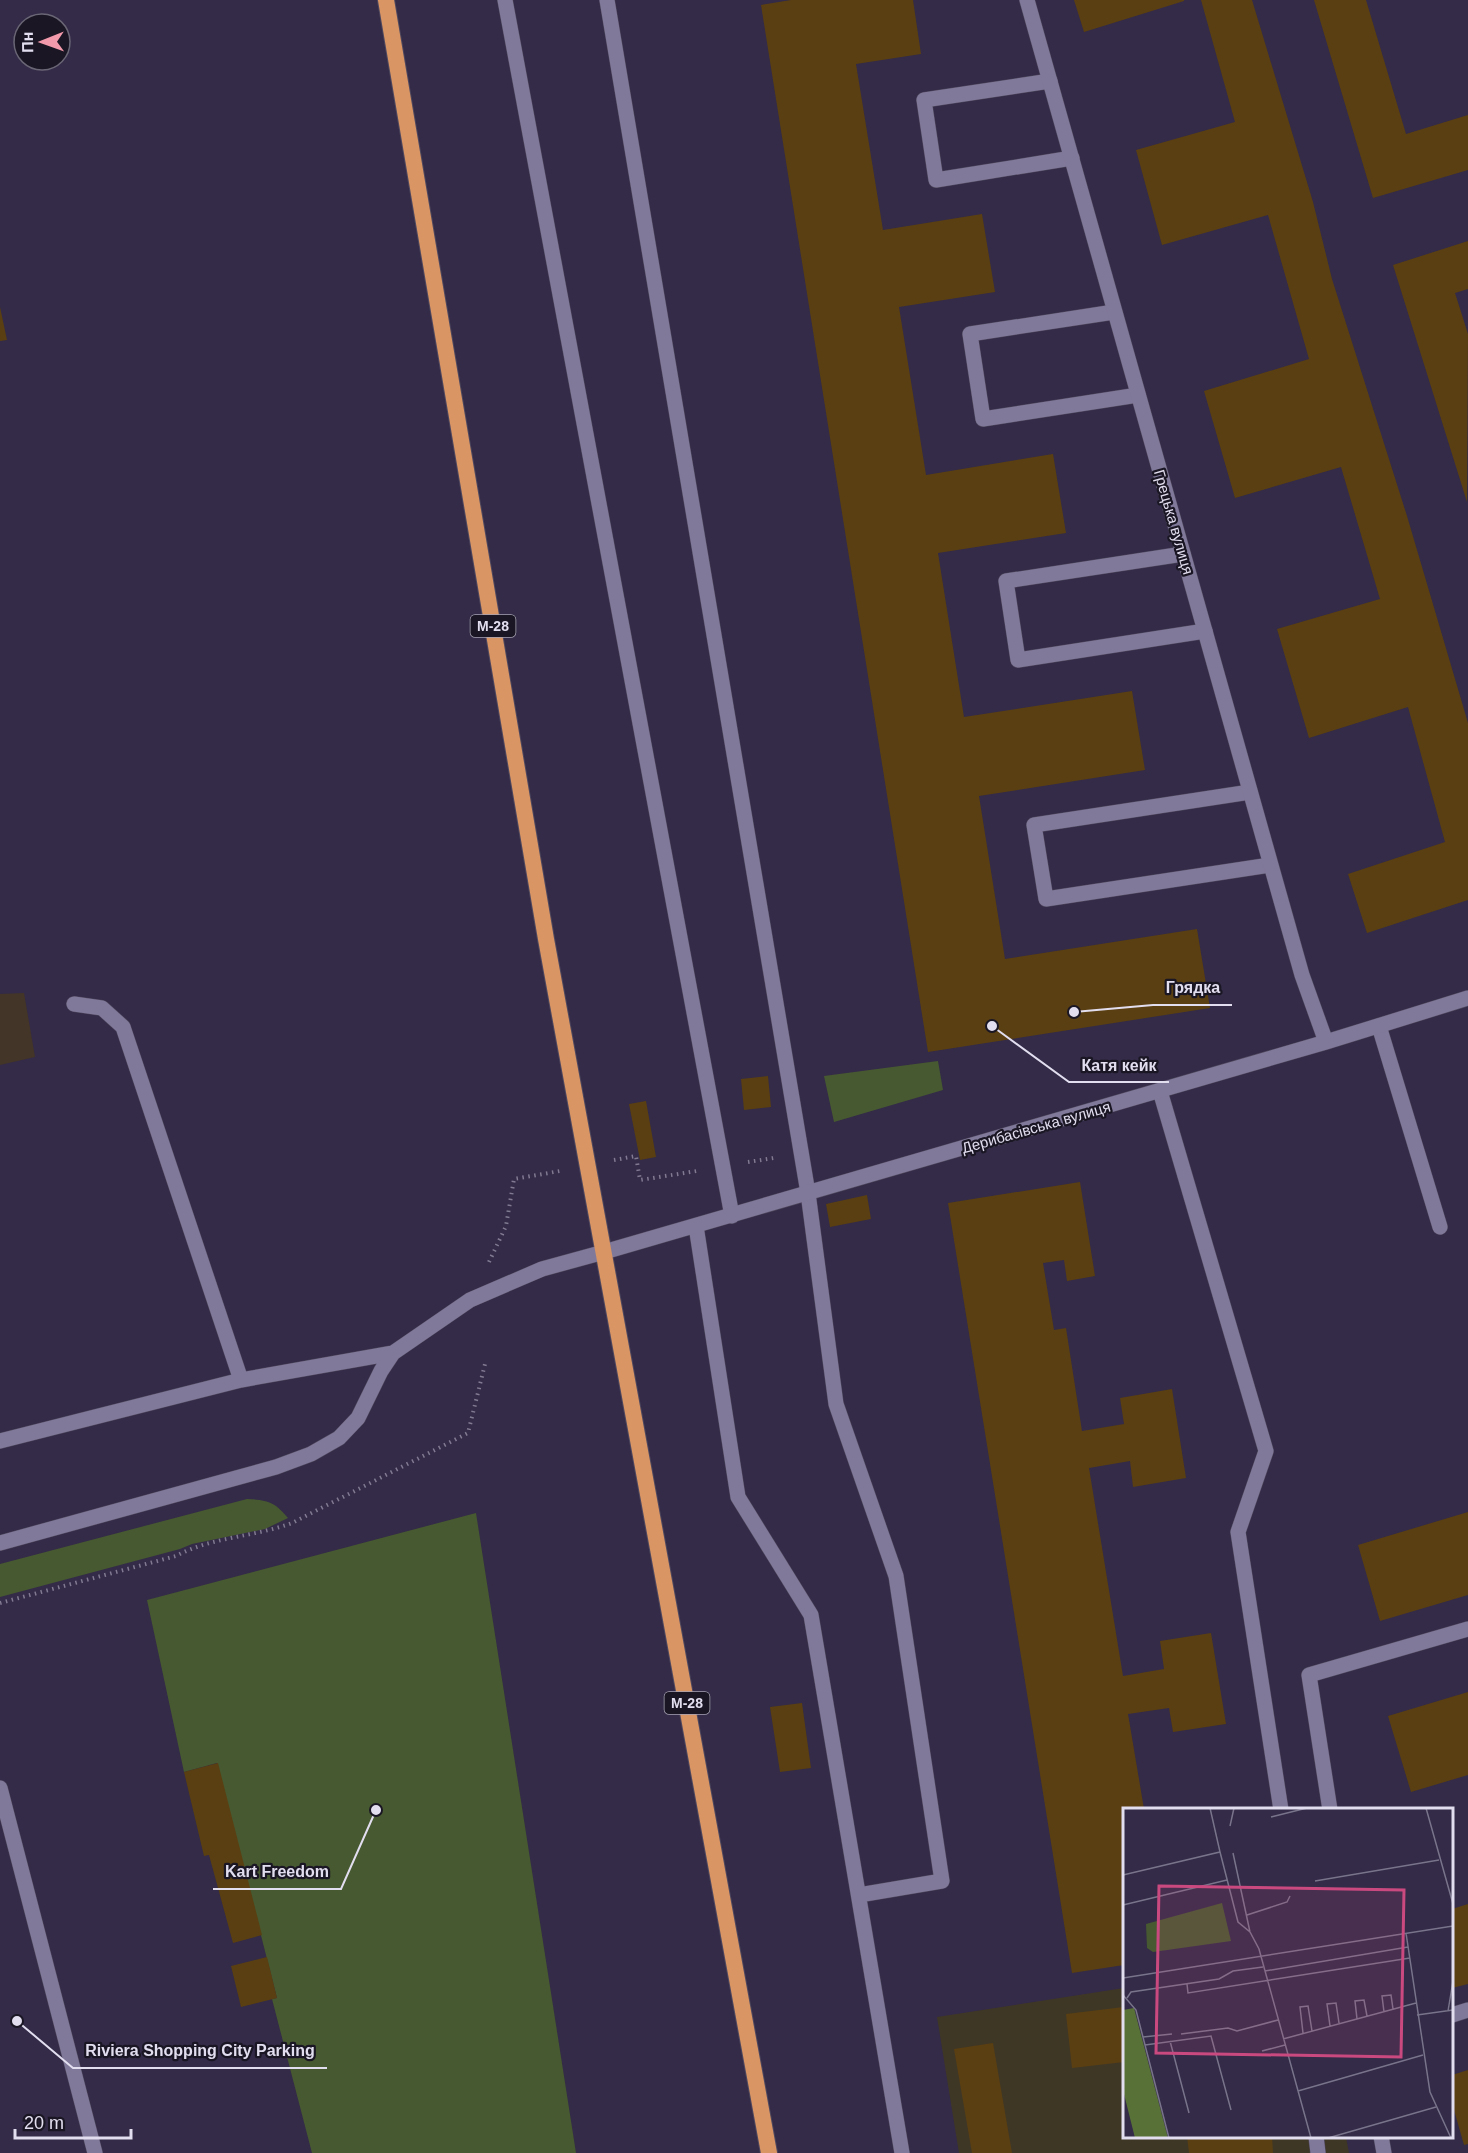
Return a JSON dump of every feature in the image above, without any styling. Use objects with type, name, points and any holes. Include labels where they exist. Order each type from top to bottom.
[{"type":"highway","name":"М-28","points":[[386,0],[546,939],[769,2153]]},
{"type":"street","points":[[505,0],[732,1216]]},
{"type":"street","points":[[607,0],[808,1193],[836,1404],[896,1576],[942,1881],[859,1895]]},
{"type":"street","name":"Грецька вулиця","points":[[1027,0],[1270,865],[1302,975],[1326,1042]]},
{"type":"street","points":[[1050,81],[924,100],[936,180],[1072,159]]},
{"type":"street","points":[[1114,312],[970,334],[983,419],[1138,395]]},
{"type":"street","points":[[1183,554],[1006,581],[1018,660],[1205,631]]},
{"type":"street","points":[[1250,792],[1034,825],[1046,899],[1270,865]]},
{"type":"street","name":"Дерибасівська вулиця","points":[[393,1353],[470,1300],[542,1269],[1160,1091],[1468,998]]},
{"type":"street","points":[[74,1004],[102,1008],[123,1027],[241,1380]]},
{"type":"street","points":[[1379,1026],[1440,1227]]},
{"type":"street","points":[[1160,1091],[1266,1451],[1238,1532],[1281,1808]]},
{"type":"street","points":[[696,1226],[738,1497],[811,1615],[902,2153]]},
{"type":"street","points":[[0,1441],[241,1380],[393,1353]]},
{"type":"street","points":[[0,1543],[276,1467],[311,1454],[339,1438],[358,1418],[381,1371],[393,1353]]},
{"type":"street","points":[[1330,1808],[1309,1675],[1468,1629]]},
{"type":"street","points":[[0,1788],[95,2153]]},
{"type":"street","points":[[1453,2015],[1468,2010]]},
{"type":"street","points":[[1316,2138],[1318,2153]]},
{"type":"street","points":[[1381,2138],[1384,2153]]},
{"type":"path","points":[[636,1156],[640,1180]]},
{"type":"path","points":[[482,1269],[489,1262],[506,1226],[514,1179]]},
{"type":"path","points":[[0,1603],[176,1556],[193,1547],[269,1532],[292,1523],[468,1433],[486,1360]]},
{"type":"shaded area","points":[[24,993],[35,1057],[0,1065],[0,994]]},
{"type":"shaded area","points":[[1123,1988],[1123,2138],[1346,2138],[1349,2153],[959,2153],[937,2017]]},
{"type":"green space","points":[[938,1061],[943,1090],[834,1122],[824,1076]]},
{"type":"green space","points":[[247,1499],[270,1503],[279,1508],[288,1518],[265,1529],[192,1544],[0,1597],[0,1564]]},
{"type":"green space","points":[[476,1513],[576,2153],[312,2153],[272,1999],[277,1998],[217,1763],[184,1772],[147,1600]]},
{"type":"building","points":[[791,0],[913,0],[921,54],[856,64],[883,230],[982,214],[995,292],[899,307],[926,475],[1053,454],[1066,533],[938,553],[964,717],[1132,691],[1145,770],[979,796],[1005,959],[1197,929],[1210,1008],[928,1052],[761,5]]},
{"type":"building","points":[[1074,0],[1184,0],[1184,1],[1084,32]]},
{"type":"building","points":[[1201,0],[1252,0],[1313,202],[1332,279],[1407,516],[1468,723],[1468,900],[1367,933],[1348,874],[1445,842],[1408,707],[1309,738],[1277,629],[1380,599],[1341,467],[1235,498],[1204,391],[1309,359],[1268,215],[1162,245],[1136,150],[1235,122]]},
{"type":"building","points":[[1314,0],[1366,0],[1406,134],[1468,115],[1468,170],[1373,198]]},
{"type":"building","points":[[1468,241],[1468,289],[1455,293],[1468,334],[1467,502],[1393,265]]},
{"type":"building","points":[[0,307],[7,340],[0,341]]},
{"type":"building","points":[[768,1076],[771,1107],[744,1110],[741,1079]]},
{"type":"building","points":[[646,1101],[656,1157],[640,1160],[629,1104]]},
{"type":"building","points":[[1080,1182],[1095,1276],[1067,1281],[1064,1260],[1043,1263],[1054,1330],[1066,1328],[1082,1431],[1124,1424],[1120,1398],[1172,1389],[1186,1478],[1133,1487],[1130,1461],[1089,1468],[1123,1676],[1164,1669],[1160,1641],[1211,1633],[1226,1724],[1173,1732],[1169,1708],[1128,1714],[1144,1808],[1123,1808],[1123,1965],[1072,1973],[948,1203]]},
{"type":"building","points":[[867,1195],[871,1219],[830,1227],[826,1204]]},
{"type":"building","points":[[1468,1512],[1468,1595],[1380,1621],[1358,1545]]},
{"type":"building","points":[[1468,1692],[1468,1775],[1411,1792],[1388,1716]]},
{"type":"building","points":[[802,1703],[811,1768],[780,1772],[770,1707]]},
{"type":"building","points":[[218,1763],[262,1935],[233,1943],[209,1855],[204,1856],[184,1772]]},
{"type":"building","points":[[1468,1904],[1468,1984],[1453,1988],[1453,1909]]},
{"type":"building","points":[[267,1957],[277,1998],[241,2007],[231,1966]]},
{"type":"building","points":[[1123,2007],[1123,2062],[1072,2068],[1066,2014]]},
{"type":"building","points":[[993,2043],[1012,2153],[972,2153],[954,2049]]},
{"type":"building","points":[[1468,2070],[1468,2144],[1464,2145],[1453,2106],[1453,2075]]},
{"type":"building","points":[[1187,2138],[1272,2138],[1273,2153],[1189,2153]]},
{"type":"place","name":"Грядка","points":[[1074,1012]]},
{"type":"place","name":"Катя кейк","points":[[992,1026]]},
{"type":"place","name":"Kart Freedom","points":[[376,1810]]},
{"type":"place","name":"Riviera Shopping City Parking","points":[[17,2021]]}]
